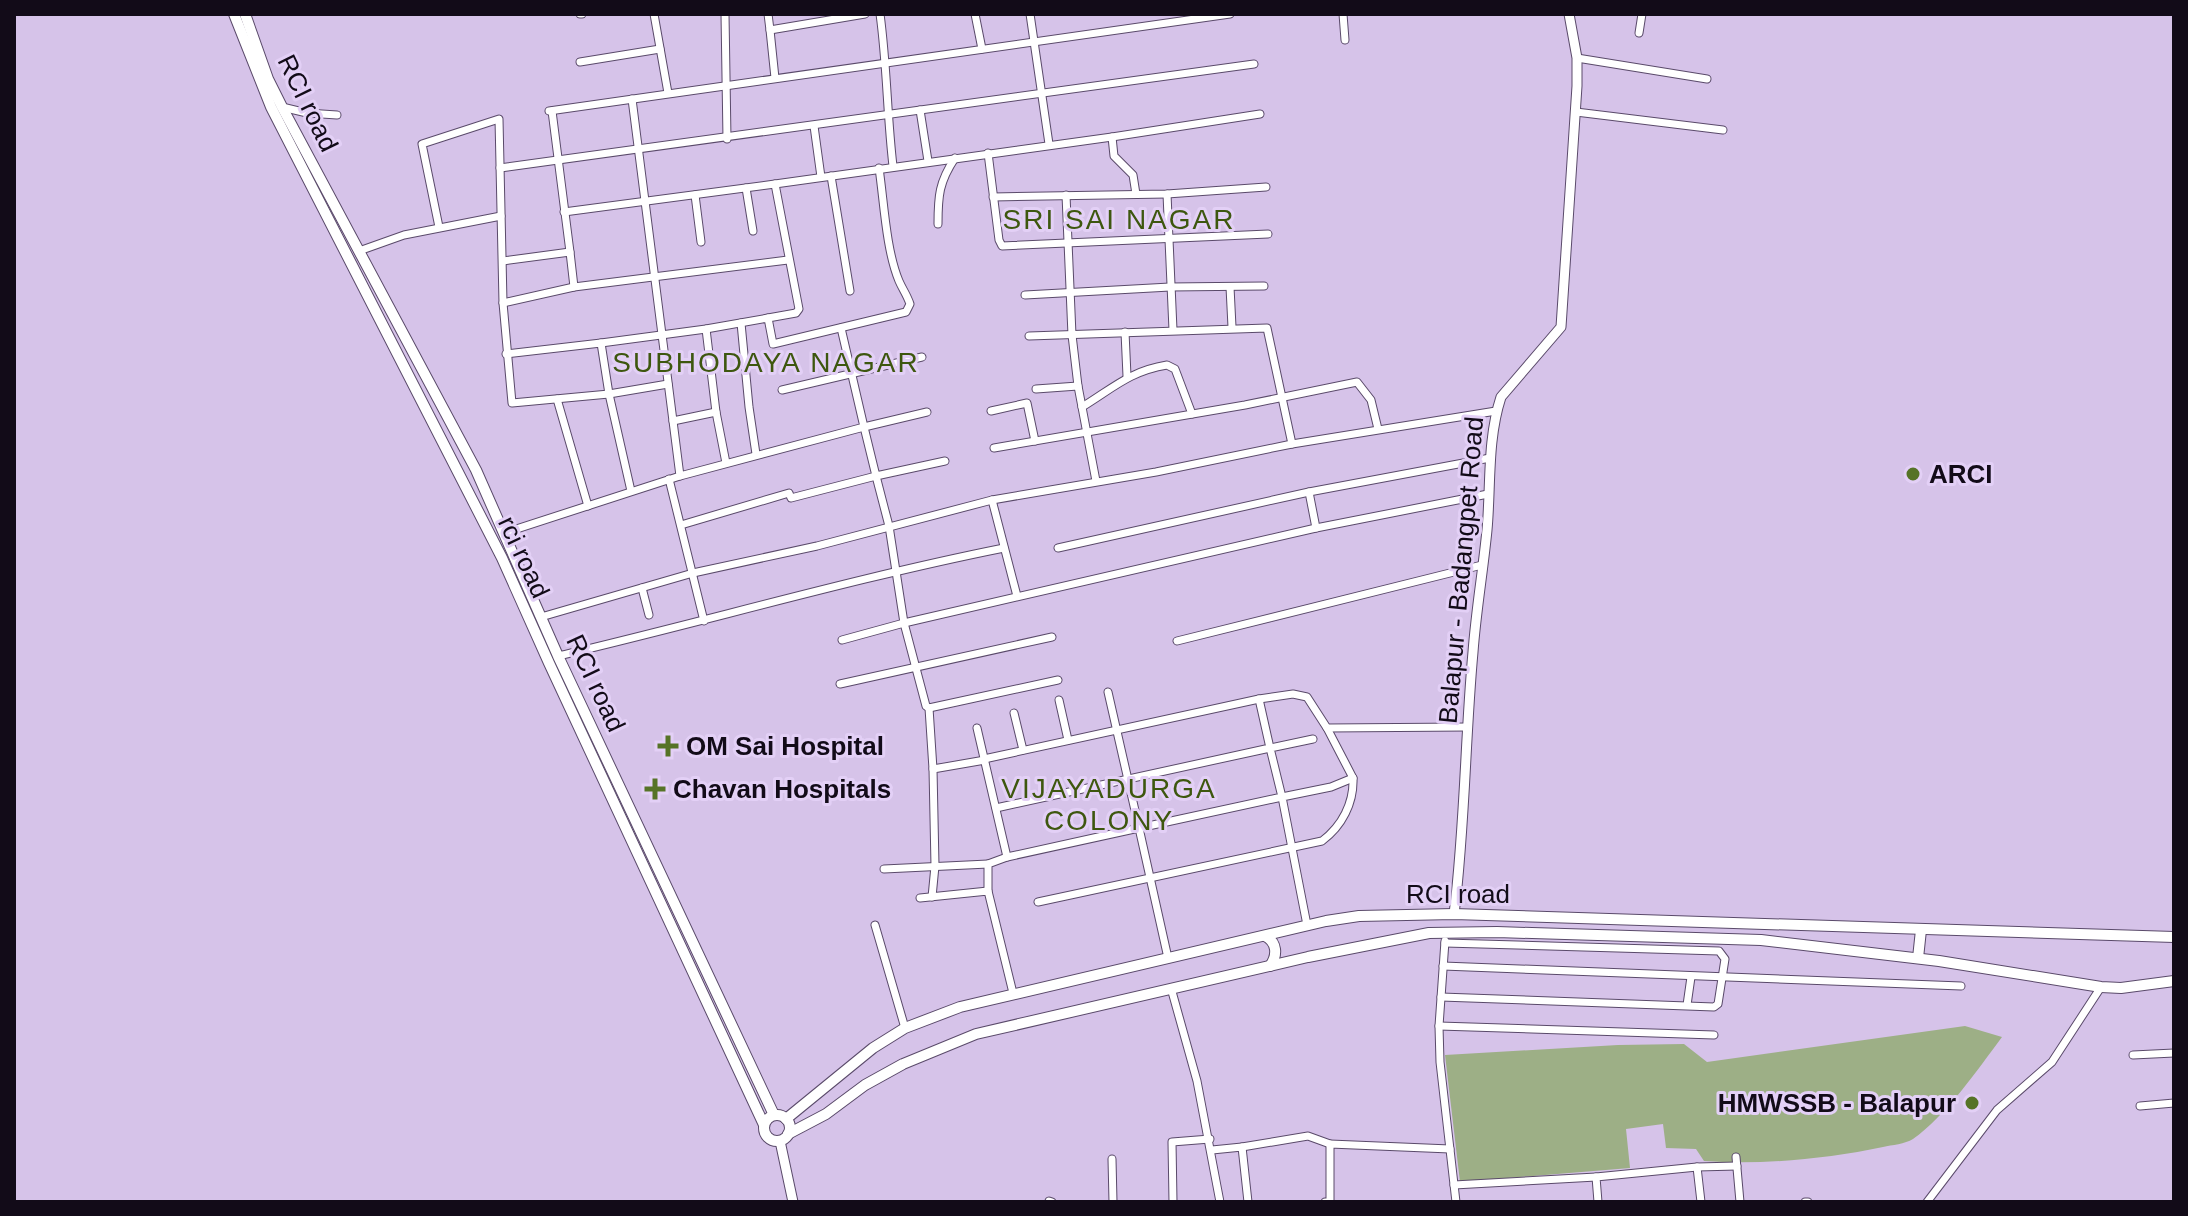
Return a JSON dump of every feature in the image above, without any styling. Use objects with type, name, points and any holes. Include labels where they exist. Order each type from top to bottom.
[{"type":"main road","name":"rci road","points":[[234,14],[271,107],[568,692],[764,1125]]},
{"type":"main road","name":"RCI road","points":[[245,14],[268,79],[282,107],[476,470],[558,656],[568,692],[774,1115]]},
{"type":"main road","points":[[366,295],[379,287]]},
{"type":"main road","name":"RCI road","points":[[786,1119],[841,1072],[905,1028],[960,1007],[1307,925],[1359,916],[1454,914],[2174,937]]},
{"type":"main road","points":[[1918,958],[1921,930]]},
{"type":"main road","points":[[1282,931],[1279,950],[1290,961]]},
{"type":"main road","points":[[1265,936],[1273,943],[1276,953],[1270,966]]},
{"type":"main road","points":[[784,1137],[790,1126],[786,1119],[774,1115],[764,1125],[767,1136],[784,1137],[841,1104],[865,1085],[938,1048],[1002,1027],[1386,940],[1445,937],[1761,940],[1918,958],[2101,987],[2121,988],[2174,981]]},
{"type":"street","points":[[654,14],[668,93]]},
{"type":"street","points":[[725,14],[727,139]]},
{"type":"street","points":[[768,14],[775,78]]},
{"type":"street","points":[[770,30],[865,14]]},
{"type":"street","points":[[880,14],[887,63],[887,116],[893,166]]},
{"type":"street","points":[[975,14],[982,49]]},
{"type":"street","points":[[1030,14],[1049,144]]},
{"type":"street","points":[[574,287],[550,111],[1230,14]]},
{"type":"street","points":[[1343,14],[1345,40]]},
{"type":"street","name":"Balapur - Badangpet Road","points":[[1454,914],[1496,411],[1501,397],[1561,327],[1576,112],[1577,58],[1569,14]]},
{"type":"street","points":[[1639,33],[1642,14]]},
{"type":"street","points":[[580,62],[660,49]]},
{"type":"street","points":[[1577,58],[1707,79]]},
{"type":"street","points":[[500,168],[1254,64]]},
{"type":"street","points":[[632,99],[680,476]]},
{"type":"street","points":[[282,107],[337,115]]},
{"type":"street","points":[[920,110],[928,161]]},
{"type":"street","points":[[1576,112],[1723,130]]},
{"type":"street","points":[[564,212],[1260,114]]},
{"type":"street","points":[[439,227],[422,144],[499,119],[503,303],[512,403],[609,394],[668,384]]},
{"type":"street","points":[[814,126],[821,177]]},
{"type":"street","points":[[1112,137],[1114,156],[1133,175],[1136,194]]},
{"type":"street","points":[[988,153],[1000,244],[1268,234]]},
{"type":"street","points":[[938,224],[938,194],[943,175],[955,158]]},
{"type":"street","points":[[768,318],[773,344],[906,312],[910,304],[907,292],[899,281],[890,245],[879,168]]},
{"type":"street","points":[[831,176],[850,291]]},
{"type":"street","points":[[506,354],[662,336],[798,311],[775,184]]},
{"type":"street","points":[[993,197],[1167,194],[1266,187]]},
{"type":"street","points":[[746,188],[753,231]]},
{"type":"street","points":[[1167,194],[1173,330]]},
{"type":"street","points":[[695,195],[701,242]]},
{"type":"street","points":[[1066,195],[1072,335],[1096,481]]},
{"type":"street","points":[[359,251],[404,235],[501,216]]},
{"type":"street","points":[[503,261],[570,252]]},
{"type":"street","points":[[503,303],[574,287],[788,260]]},
{"type":"street","points":[[1025,295],[1170,287],[1264,286]]},
{"type":"street","points":[[1230,287],[1232,327]]},
{"type":"street","points":[[741,323],[756,454]]},
{"type":"street","points":[[841,328],[889,526],[904,623],[929,708],[935,866],[932,897]]},
{"type":"street","points":[[1029,336],[1267,328],[1292,444]]},
{"type":"street","points":[[706,329],[726,463]]},
{"type":"street","points":[[1125,332],[1127,376]]},
{"type":"street","points":[[601,343],[631,491]]},
{"type":"street","points":[[782,390],[922,357]]},
{"type":"street","points":[[1082,407],[1127,376],[1167,365],[1175,369],[1192,414]]},
{"type":"street","points":[[994,448],[1357,382],[1371,400],[1378,429]]},
{"type":"street","points":[[1036,389],[1078,386]]},
{"type":"street","points":[[557,399],[588,506]]},
{"type":"street","points":[[991,411],[1027,403],[1035,441]]},
{"type":"street","points":[[541,617],[693,573],[817,546],[992,500],[1292,444],[1496,411]]},
{"type":"street","points":[[673,421],[716,412]]},
{"type":"street","points":[[504,533],[756,454],[927,412]]},
{"type":"street","points":[[1058,548],[1309,492],[1490,458]]},
{"type":"street","points":[[681,525],[789,493],[791,498],[945,461]]},
{"type":"street","points":[[669,479],[704,621]]},
{"type":"street","points":[[1309,492],[1316,528]]},
{"type":"street","points":[[842,640],[1017,596],[1316,528],[1488,494]]},
{"type":"street","points":[[992,500],[1017,596]]},
{"type":"street","points":[[558,656],[895,570],[1004,548]]},
{"type":"street","points":[[1177,641],[1482,565]]},
{"type":"street","points":[[642,588],[649,615]]},
{"type":"street","points":[[840,684],[1052,637]]},
{"type":"street","points":[[929,708],[1058,680]]},
{"type":"street","points":[[1108,692],[1168,958]]},
{"type":"street","points":[[933,769],[1293,694],[1307,697],[1353,778],[1354,791],[1350,804],[1333,833],[1322,841],[1038,902]]},
{"type":"street","points":[[1259,699],[1307,925]]},
{"type":"street","points":[[1059,700],[1068,740]]},
{"type":"street","points":[[1014,713],[1023,750]]},
{"type":"street","points":[[1327,728],[1468,727]]},
{"type":"street","points":[[977,728],[1007,857]]},
{"type":"street","points":[[996,808],[1313,739]]},
{"type":"street","points":[[884,869],[988,864],[1007,857],[1331,787],[1353,778]]},
{"type":"street","points":[[988,864],[988,891],[1013,993]]},
{"type":"street","points":[[920,898],[988,891]]},
{"type":"street","points":[[875,925],[905,1028]]},
{"type":"street","points":[[1441,997],[1714,1007],[1718,1004],[1725,959],[1719,951],[1445,937],[1439,1026],[1440,1062],[1456,1202]]},
{"type":"street","points":[[1443,966],[1961,986]]},
{"type":"street","points":[[1687,1005],[1691,977]]},
{"type":"street","points":[[1927,1202],[1997,1110],[2052,1062],[2101,987]]},
{"type":"street","points":[[1171,988],[1197,1081],[1220,1202]]},
{"type":"street","points":[[1439,1026],[1714,1035]]},
{"type":"street","points":[[2133,1055],[2174,1053]]},
{"type":"street","points":[[2140,1106],[2174,1103]]},
{"type":"street","points":[[1212,1150],[1308,1136],[1330,1144],[1450,1149]]},
{"type":"street","points":[[784,1137],[793,1202]]},
{"type":"street","points":[[1173,1202],[1172,1142],[1210,1139]]},
{"type":"street","points":[[1330,1144],[1328,1202],[1342,1201]]},
{"type":"street","points":[[1242,1147],[1248,1202]]},
{"type":"street","points":[[1112,1159],[1113,1202]]},
{"type":"street","points":[[1454,1185],[1596,1177],[1737,1161],[1740,1202]]},
{"type":"street","points":[[1697,1167],[1701,1202]]},
{"type":"street","points":[[1596,1177],[1598,1202]]},
{"type":"green space","points":[[1965,1026],[2002,1037],[1949,1105],[1925,1129],[1906,1142],[1794,1160],[1704,1161],[1696,1149],[1666,1148],[1663,1124],[1626,1129],[1630,1168],[1460,1182],[1445,1055],[1684,1044],[1707,1062]]},
{"type":"place","name":"ARCI","points":[[1913,474]]},
{"type":"place","name":"OM Sai Hospital","points":[[668,746]]},
{"type":"place","name":"Chavan Hospitals","points":[[655,789]]},
{"type":"place","name":"HMWSSB - Balapur","points":[[1972,1103]]},
{"type":"district","name":"SRI SAI NAGAR","points":[[1119,219]]},
{"type":"district","name":"SUBHODAYA NAGAR","points":[[766,362]]},
{"type":"district","name":"VIJAYADURGA COLONY","points":[[1109,804]]}]
